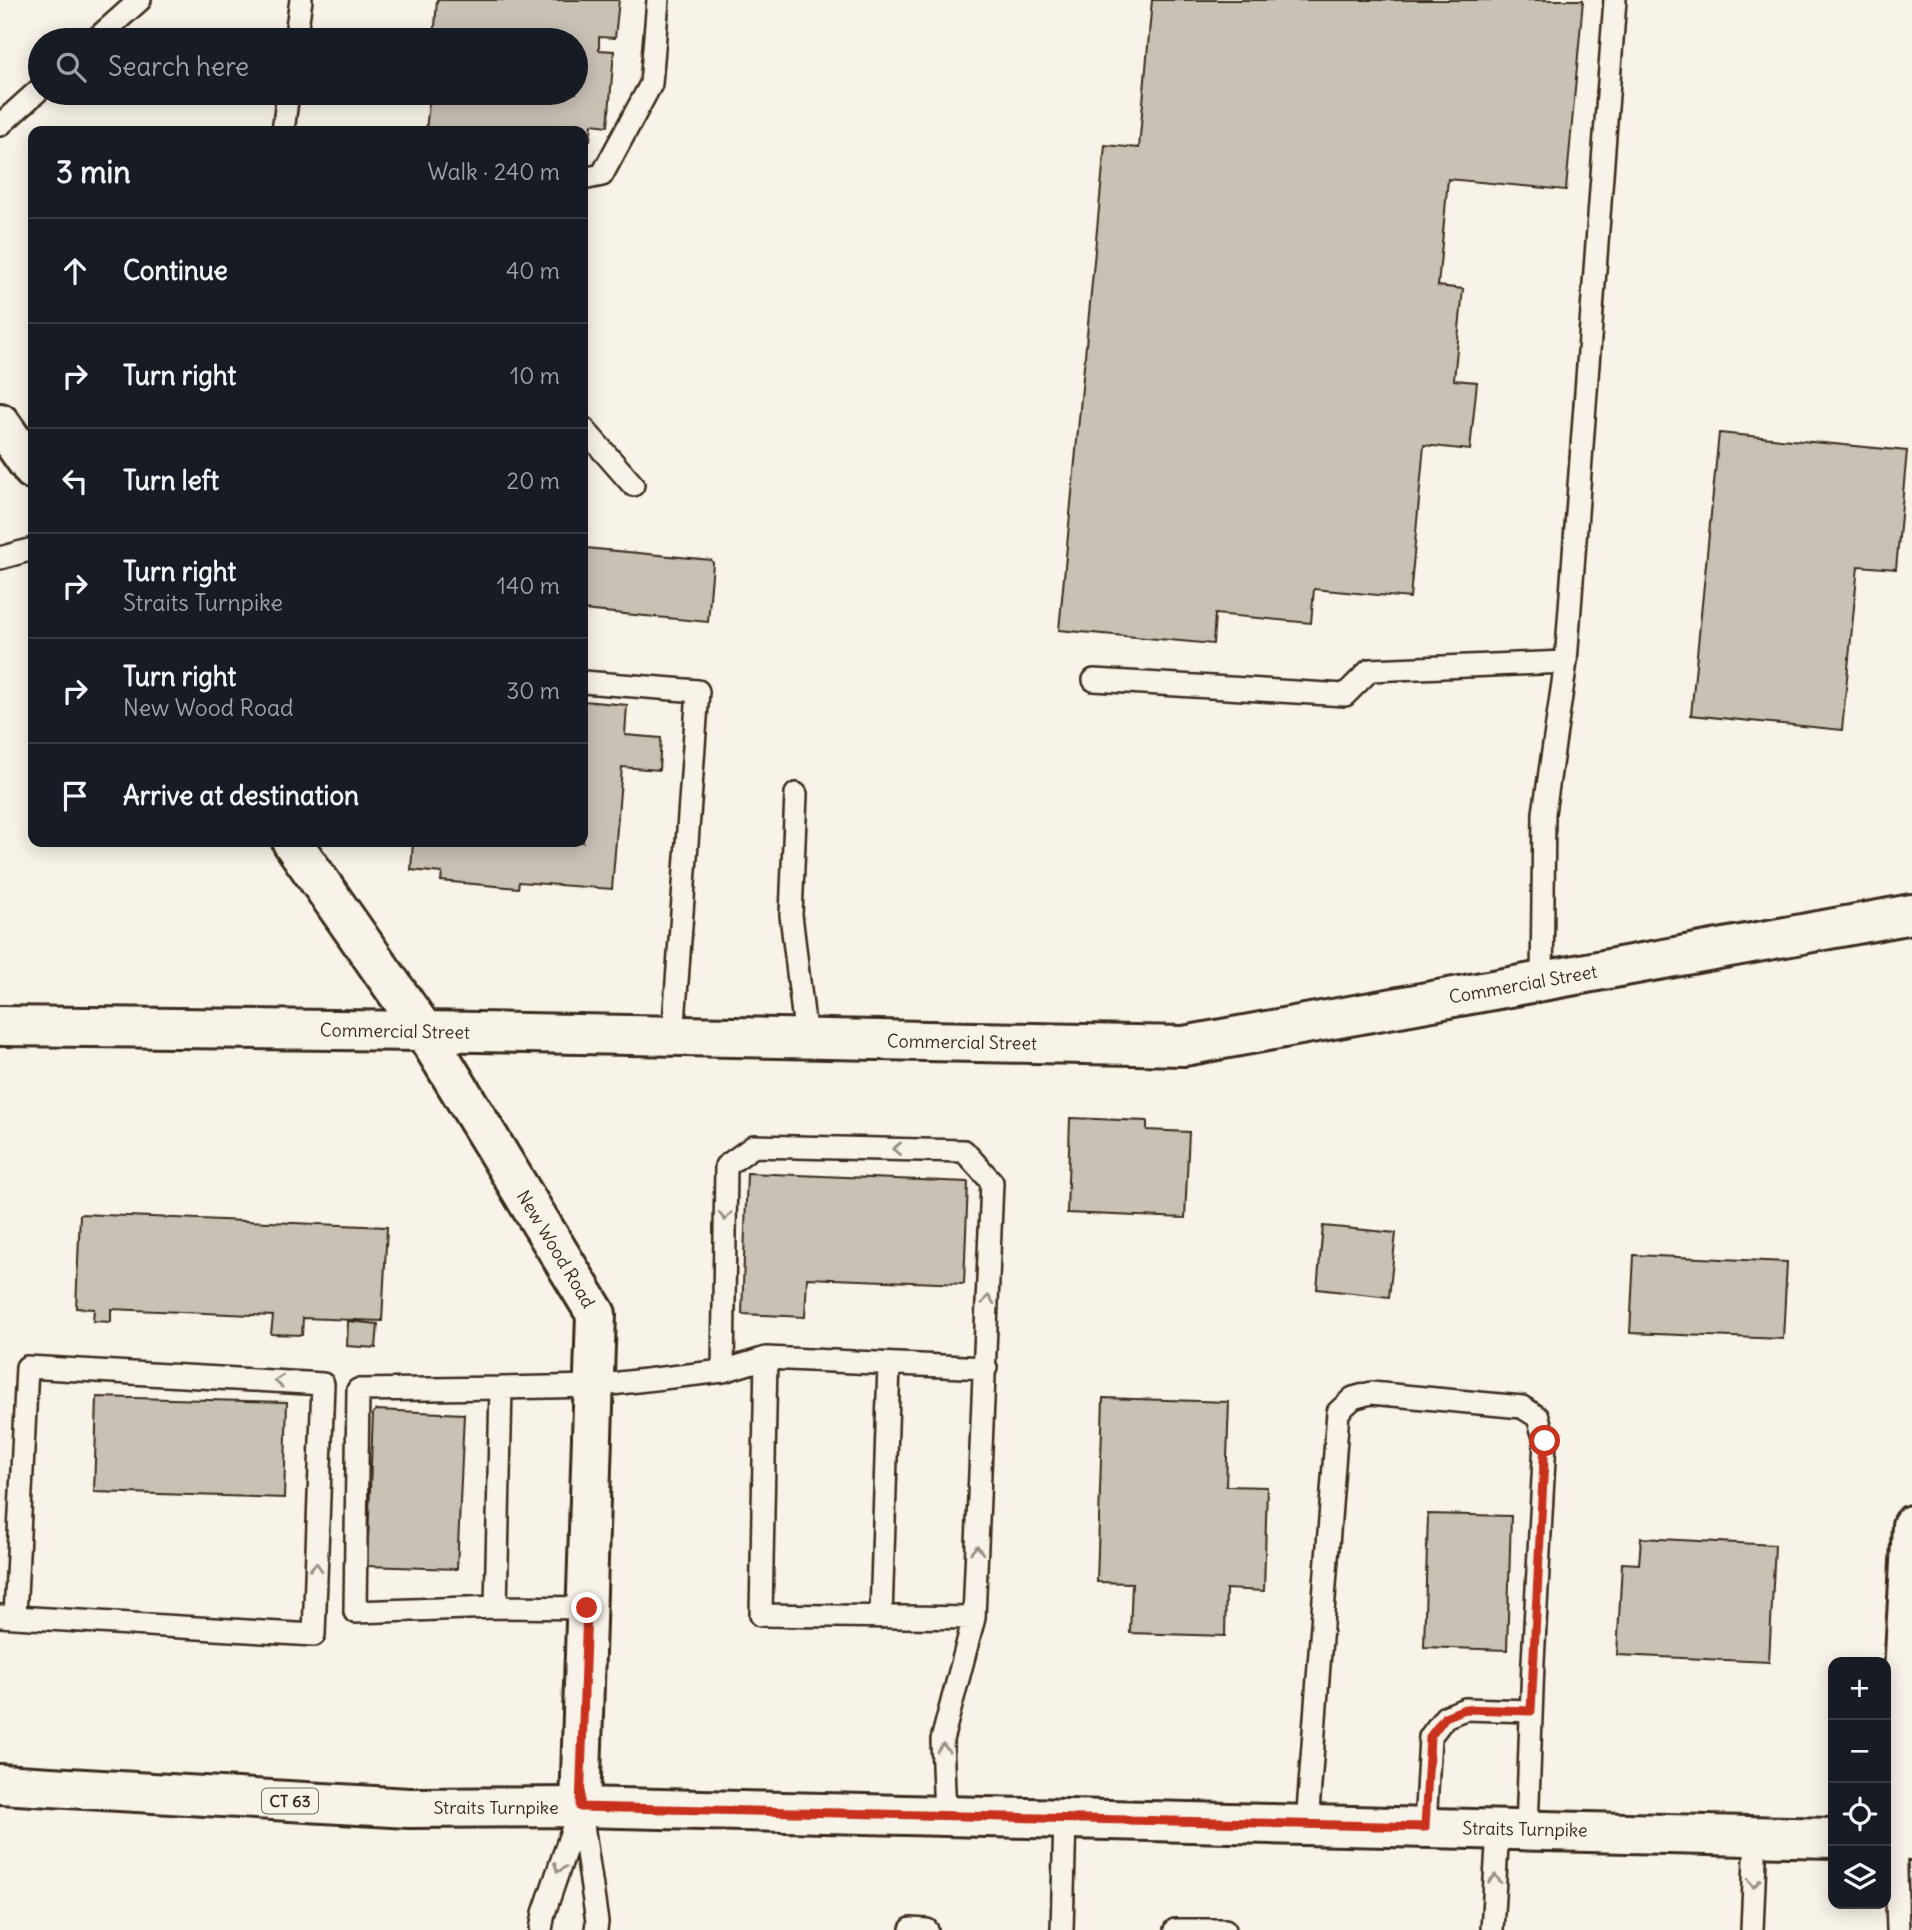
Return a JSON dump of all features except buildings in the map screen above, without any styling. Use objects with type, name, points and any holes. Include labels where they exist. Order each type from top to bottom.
[{"type":"street","points":[[0,423],[28,463]]},
{"type":"street","name":"New Wood Road","points":[[295,847],[424,1031],[596,1314],[580,1807]]},
{"type":"street","name":"Commercial Street","points":[[0,1026],[424,1031],[1184,1046],[1912,914]]},
{"type":"street","points":[[1898,1841],[1912,1525]]},
{"type":"street","name":"Straits Turnpike","points":[[0,1784],[409,1808],[580,1807],[1828,1838]]},
{"type":"lane","points":[[109,28],[141,0]]},
{"type":"lane","points":[[297,28],[301,0]]},
{"type":"lane","points":[[588,178],[602,175],[651,84],[658,0]]},
{"type":"lane","points":[[1542,981],[1544,813],[1566,662],[1615,0]]},
{"type":"lane","points":[[0,125],[28,100]]},
{"type":"lane","points":[[284,126],[286,105]]},
{"type":"lane","points":[[588,434],[633,485]]},
{"type":"lane","points":[[0,558],[28,551]]},
{"type":"lane","points":[[1094,680],[1345,695],[1370,670],[1566,662]]},
{"type":"lane","points":[[588,682],[698,691],[673,1037]]},
{"type":"lane","points":[[796,794],[791,915],[806,1039]]},
{"type":"lane","points":[[723,1371],[726,1166],[754,1146],[964,1151],[992,1182],[974,1618],[942,1740],[945,1816]]},
{"type":"lane","points":[[766,1358],[761,1615],[974,1618]]},
{"type":"lane","points":[[587,1608],[496,1607],[355,1612],[358,1390],[594,1386],[723,1371],[766,1358],[986,1368]]},
{"type":"lane","points":[[881,1616],[889,1364]]},
{"type":"lane","points":[[27,1367],[323,1384],[314,1635],[7,1617],[27,1367]]},
{"type":"lane","points":[[496,1607],[501,1388]]},
{"type":"lane","points":[[1307,1825],[1338,1412],[1353,1398],[1371,1393],[1522,1407],[1538,1417],[1545,1441],[1531,1711],[1513,1829],[1492,1930]]},
{"type":"lane","points":[[1425,1827],[1430,1737],[1445,1717],[1465,1709],[1531,1711]]},
{"type":"lane","points":[[541,1930],[544,1913],[580,1807]]},
{"type":"lane","points":[[580,1807],[596,1930]]},
{"type":"lane","points":[[1062,1930],[1065,1819]]},
{"type":"lane","points":[[1752,1930],[1756,1835]]},
{"type":"lane","points":[[1898,1841],[1898,1930]]},
{"type":"lane","points":[[911,1929],[927,1930]]},
{"type":"lane","points":[[1175,1930],[1225,1930]]},
{"type":"route","points":[[587,1608],[580,1807],[1425,1827],[1430,1737],[1445,1717],[1465,1709],[1531,1711],[1545,1441]]}]
